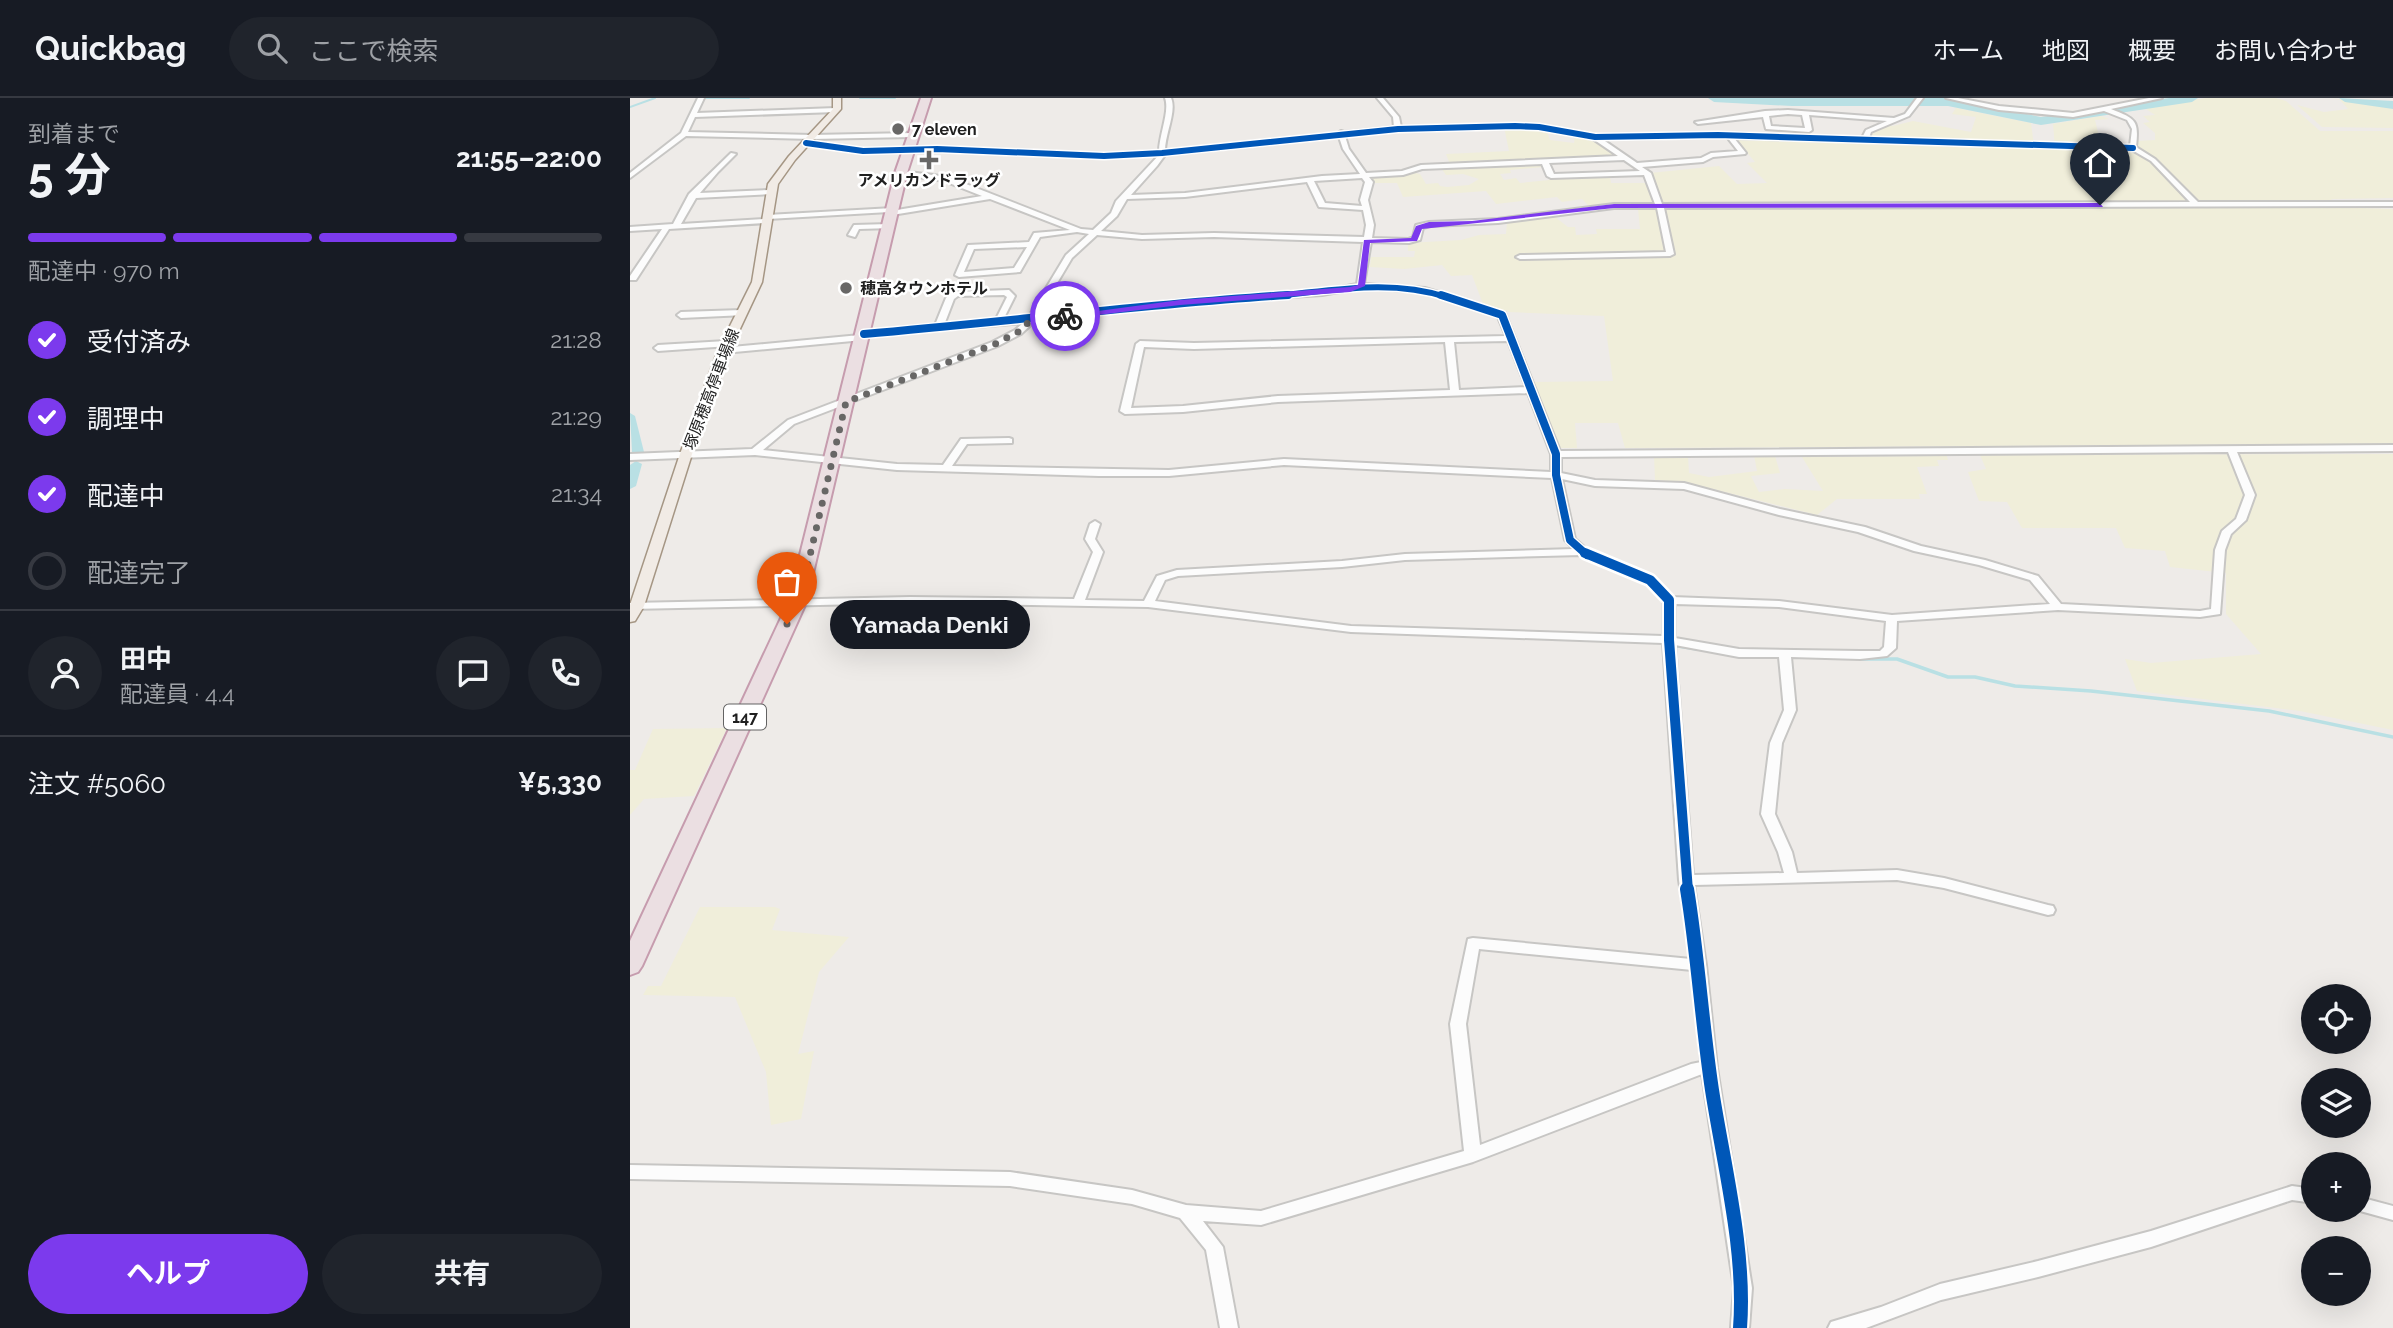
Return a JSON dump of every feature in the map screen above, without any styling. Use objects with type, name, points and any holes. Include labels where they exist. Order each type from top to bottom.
[{"type":"highway","name":"147","points":[[630,966],[797,603],[901,173],[926,98]]},
{"type":"main road","name":"塚原穂高停車場線","points":[[632,610],[725,347],[757,282],[770,192],[778,175],[837,104]]},
{"type":"street","points":[[630,176],[684,134],[701,98]]},
{"type":"street","points":[[755,452],[791,422],[995,344],[1018,332],[1031,320],[1069,257],[1114,214],[1119,203],[1156,165],[1162,153],[1162,138],[1171,105],[1168,98]]},
{"type":"street","points":[[1381,98],[1396,117],[1398,129]]},
{"type":"street","points":[[1949,98],[2073,115],[2159,98]]},
{"type":"street","points":[[1867,141],[1865,136],[1868,131],[1891,119],[1907,115],[1919,100]]},
{"type":"street","points":[[693,115],[837,104]]},
{"type":"street","points":[[2106,110],[2131,121],[2135,136],[2133,148]]},
{"type":"street","points":[[1718,135],[1698,122],[1765,113],[1805,112],[1891,119]]},
{"type":"street","points":[[1765,113],[1768,128],[1809,130],[1805,112]]},
{"type":"street","points":[[809,140],[863,151],[937,149],[1080,156],[1162,153],[1398,129],[1516,126],[1539,127],[1595,137],[1729,135],[2133,148],[2153,160],[2197,205]]},
{"type":"street","points":[[1341,133],[1346,149],[1369,182],[1365,208],[1370,225],[1361,286]]},
{"type":"street","points":[[684,134],[809,140],[912,135]]},
{"type":"street","points":[[1637,165],[1703,160],[1712,155],[1743,153],[1729,135]]},
{"type":"street","points":[[1520,257],[1670,254],[1660,207],[1647,173],[1595,137]]},
{"type":"street","points":[[633,278],[692,196],[714,170],[733,154]]},
{"type":"street","points":[[1126,197],[1185,195],[1404,173],[1421,167],[1626,158]]},
{"type":"street","points":[[630,162],[646,163]]},
{"type":"street","points":[[1545,163],[1551,176],[1647,173]]},
{"type":"street","points":[[901,173],[933,176],[1080,231]]},
{"type":"street","points":[[1310,181],[1322,205],[1365,208]]},
{"type":"street","points":[[692,196],[770,192]]},
{"type":"street","points":[[852,235],[857,227],[891,216],[989,197]]},
{"type":"street","points":[[1032,244],[971,247],[959,275],[1017,270],[1032,244],[1037,235],[1080,231],[1142,237],[1214,235],[1366,241],[1414,240],[1419,228],[1429,224],[1472,223],[1614,206],[2393,204]]},
{"type":"street","points":[[630,229],[766,219],[891,216]]},
{"type":"street","points":[[630,264],[643,262]]},
{"type":"street","points":[[659,348],[725,347],[863,336],[1180,302],[1329,293],[1361,286],[1425,290],[1502,315],[1554,451],[1556,475],[1570,540],[1582,552],[1650,580],[1669,600],[1669,640],[1686,880],[1699,965],[1709,1068],[1743,1288],[1740,1328]]},
{"type":"street","points":[[939,326],[950,298],[956,294],[1006,292],[1011,296],[998,322]]},
{"type":"street","points":[[681,315],[742,313]]},
{"type":"street","points":[[1511,338],[1194,346],[1140,344],[1132,377],[1135,383],[1125,411],[1183,409],[1278,399],[1531,390]]},
{"type":"street","points":[[1449,339],[1455,393]]},
{"type":"street","points":[[946,468],[964,441],[1009,441]]},
{"type":"street","points":[[1554,451],[2232,451],[2393,448]]},
{"type":"street","points":[[1669,600],[1779,604],[1892,618],[2058,607],[2200,614],[2216,612],[2220,550],[2227,533],[2241,520],[2250,495],[2232,451]]},
{"type":"street","points":[[630,457],[755,452],[833,458],[897,467],[1170,473],[1284,463],[1556,475],[1595,483],[1684,486],[1779,512],[1861,529],[1918,549],[1981,562],[2034,578],[2058,607]]},
{"type":"street","points":[[1078,603],[1098,552],[1090,539],[1096,524]]},
{"type":"street","points":[[1147,604],[1161,578],[1177,573],[1342,564],[1405,557],[1582,552]]},
{"type":"street","points":[[632,610],[910,600],[1147,604],[1350,629],[1669,640],[1739,653],[1786,654],[1883,654],[1890,648],[1892,618]]},
{"type":"street","points":[[1786,654],[1790,710],[1776,743],[1768,814],[1785,852],[1792,878]]},
{"type":"street","points":[[1686,880],[1897,875],[1944,883],[2048,910]]},
{"type":"street","points":[[1474,1155],[1458,1024],[1473,943],[1699,965]]},
{"type":"street","points":[[630,1172],[1010,1179],[1132,1197],[1186,1212],[1262,1218],[1474,1155],[1697,1068],[1709,1068]]},
{"type":"street","points":[[1837,1328],[1882,1315],[1940,1292],[2138,1242],[2292,1193],[2301,1194]]},
{"type":"street","points":[[2371,1207],[2393,1213]]},
{"type":"street","points":[[1186,1212],[1214,1247],[1229,1328]]},
{"type":"shaded area","points":[[2206,98],[2276,98],[2286,101],[2320,131],[2393,131],[2393,198],[2333,199],[2325,202],[2198,203],[2159,161],[2137,148],[2137,141],[2155,140],[2155,133],[2143,123],[2150,122],[2143,116],[2155,115],[2143,107]]},
{"type":"shaded area","points":[[2331,98],[2393,107],[2393,128],[2322,127],[2297,105],[2324,112],[2348,109],[2340,100]]},
{"type":"shaded area","points":[[1956,108],[2031,123],[2034,146],[2055,147],[2053,124],[2101,116],[2109,119],[2095,120],[2102,149],[2135,151],[2151,161],[2191,203],[1590,207],[1582,199],[1562,202],[1557,197],[1496,204],[1486,191],[1403,197],[1397,183],[1373,183],[1370,177],[1411,172],[1420,174],[1426,184],[1438,183],[1447,187],[1469,185],[1479,179],[1463,174],[1446,175],[1441,168],[1451,167],[1446,154],[1509,151],[1504,127],[1546,129],[1550,140],[1574,143],[1575,136],[1592,138],[1619,157],[1544,161],[1543,167],[1510,170],[1511,173],[1500,174],[1504,180],[1516,178],[1520,183],[1549,180],[1550,177],[1610,177],[1611,183],[1654,183],[1650,173],[1719,166],[1737,184],[1767,183],[1747,163],[1755,162],[1734,137],[1872,142],[1868,136],[1870,131],[1885,124],[1893,126],[1913,121],[1971,132],[1976,117],[1952,114]]},
{"type":"shaded area","points":[[1638,209],[2393,209],[2393,444],[1625,448],[1618,423],[1575,423],[1577,448],[1557,448],[1533,382],[1613,381],[1604,316],[1509,312],[1483,304],[1472,275],[1451,276],[1442,265],[1404,269],[1370,267],[1371,257],[1414,257],[1415,251],[1408,251],[1408,243],[1506,234],[1507,223],[1555,217],[1568,227],[1575,227],[1576,235],[1597,234],[1596,229],[1640,229]]},
{"type":"shaded area","points":[[2393,454],[2393,730],[2300,711],[2137,691],[2125,659],[2151,663],[2261,654],[2226,614],[2226,573],[2170,567],[2165,551],[2125,548],[2116,528],[2022,528],[2007,502],[1979,501],[1968,472],[1986,469],[1980,455]]},
{"type":"shaded area","points":[[1754,455],[1775,456],[1780,473],[1751,476],[1759,492],[1785,489],[1823,491],[1802,457],[1947,456],[1948,460],[1937,460],[1939,466],[1917,467],[1927,494],[1919,494],[1920,499],[1837,499],[1817,515],[1693,484],[1655,480],[1654,456],[1688,456],[1689,473],[1709,477],[1757,471]]},
{"type":"shaded area","points":[[727,728],[694,796],[644,799],[630,815],[630,770],[635,770],[653,729]]},
{"type":"shaded area","points":[[700,907],[775,907],[780,909],[772,930],[849,937],[819,972],[798,1054],[814,1051],[801,1119],[771,1125],[766,1072],[735,997],[643,995],[648,986],[661,986]]},
{"type":"waterway","points":[[630,107],[655,98]]},
{"type":"waterway","points":[[705,98],[749,98]]},
{"type":"waterway","points":[[860,98],[895,98]]},
{"type":"waterway","points":[[1714,98],[1792,102],[1948,102],[2041,121],[2192,98]]},
{"type":"waterway","points":[[1941,98],[1948,102]]},
{"type":"waterway","points":[[2345,98],[2393,105]]},
{"type":"waterway","points":[[630,416],[638,452]]},
{"type":"waterway","points":[[630,486],[636,464]]},
{"type":"waterway","points":[[1678,646],[1697,649]]},
{"type":"waterway","points":[[1861,659],[1897,659],[1948,677],[1975,677],[2015,686],[2091,691],[2269,711],[2393,737]]},
{"type":"cycle path","points":[[806,143],[863,151],[937,149],[1104,156],[1162,153],[1398,129],[1515,126],[1539,127],[1595,137],[1718,135],[2133,148]]},
{"type":"cycle path","points":[[864,334],[1031,320],[1180,302],[1322,293],[1361,286],[1425,290],[1502,315],[1556,454],[1556,475],[1570,540],[1588,556],[1650,580],[1669,600],[1669,640],[1686,880],[1699,965],[1709,1068],[1743,1288],[1740,1328]]},
{"type":"way so far","points":[[787,624],[797,603],[807,568],[846,402],[995,344],[1018,332],[1031,320],[1065,316]]},
{"type":"place","name":"7 eleven","points":[[898,129]]},
{"type":"place","name":"アメリカンドラッグ","points":[[929,160]]},
{"type":"place","name":"穂高タウンホテル","points":[[846,288]]},
{"type":"place","name":"Yamada Denki","points":[[787,624]]},
{"type":"route","points":[[1065,316],[1180,302],[1350,289],[1361,286],[1366,241],[1414,240],[1422,225],[1438,223],[1472,223],[1557,215],[1614,206],[2100,205]]}]
